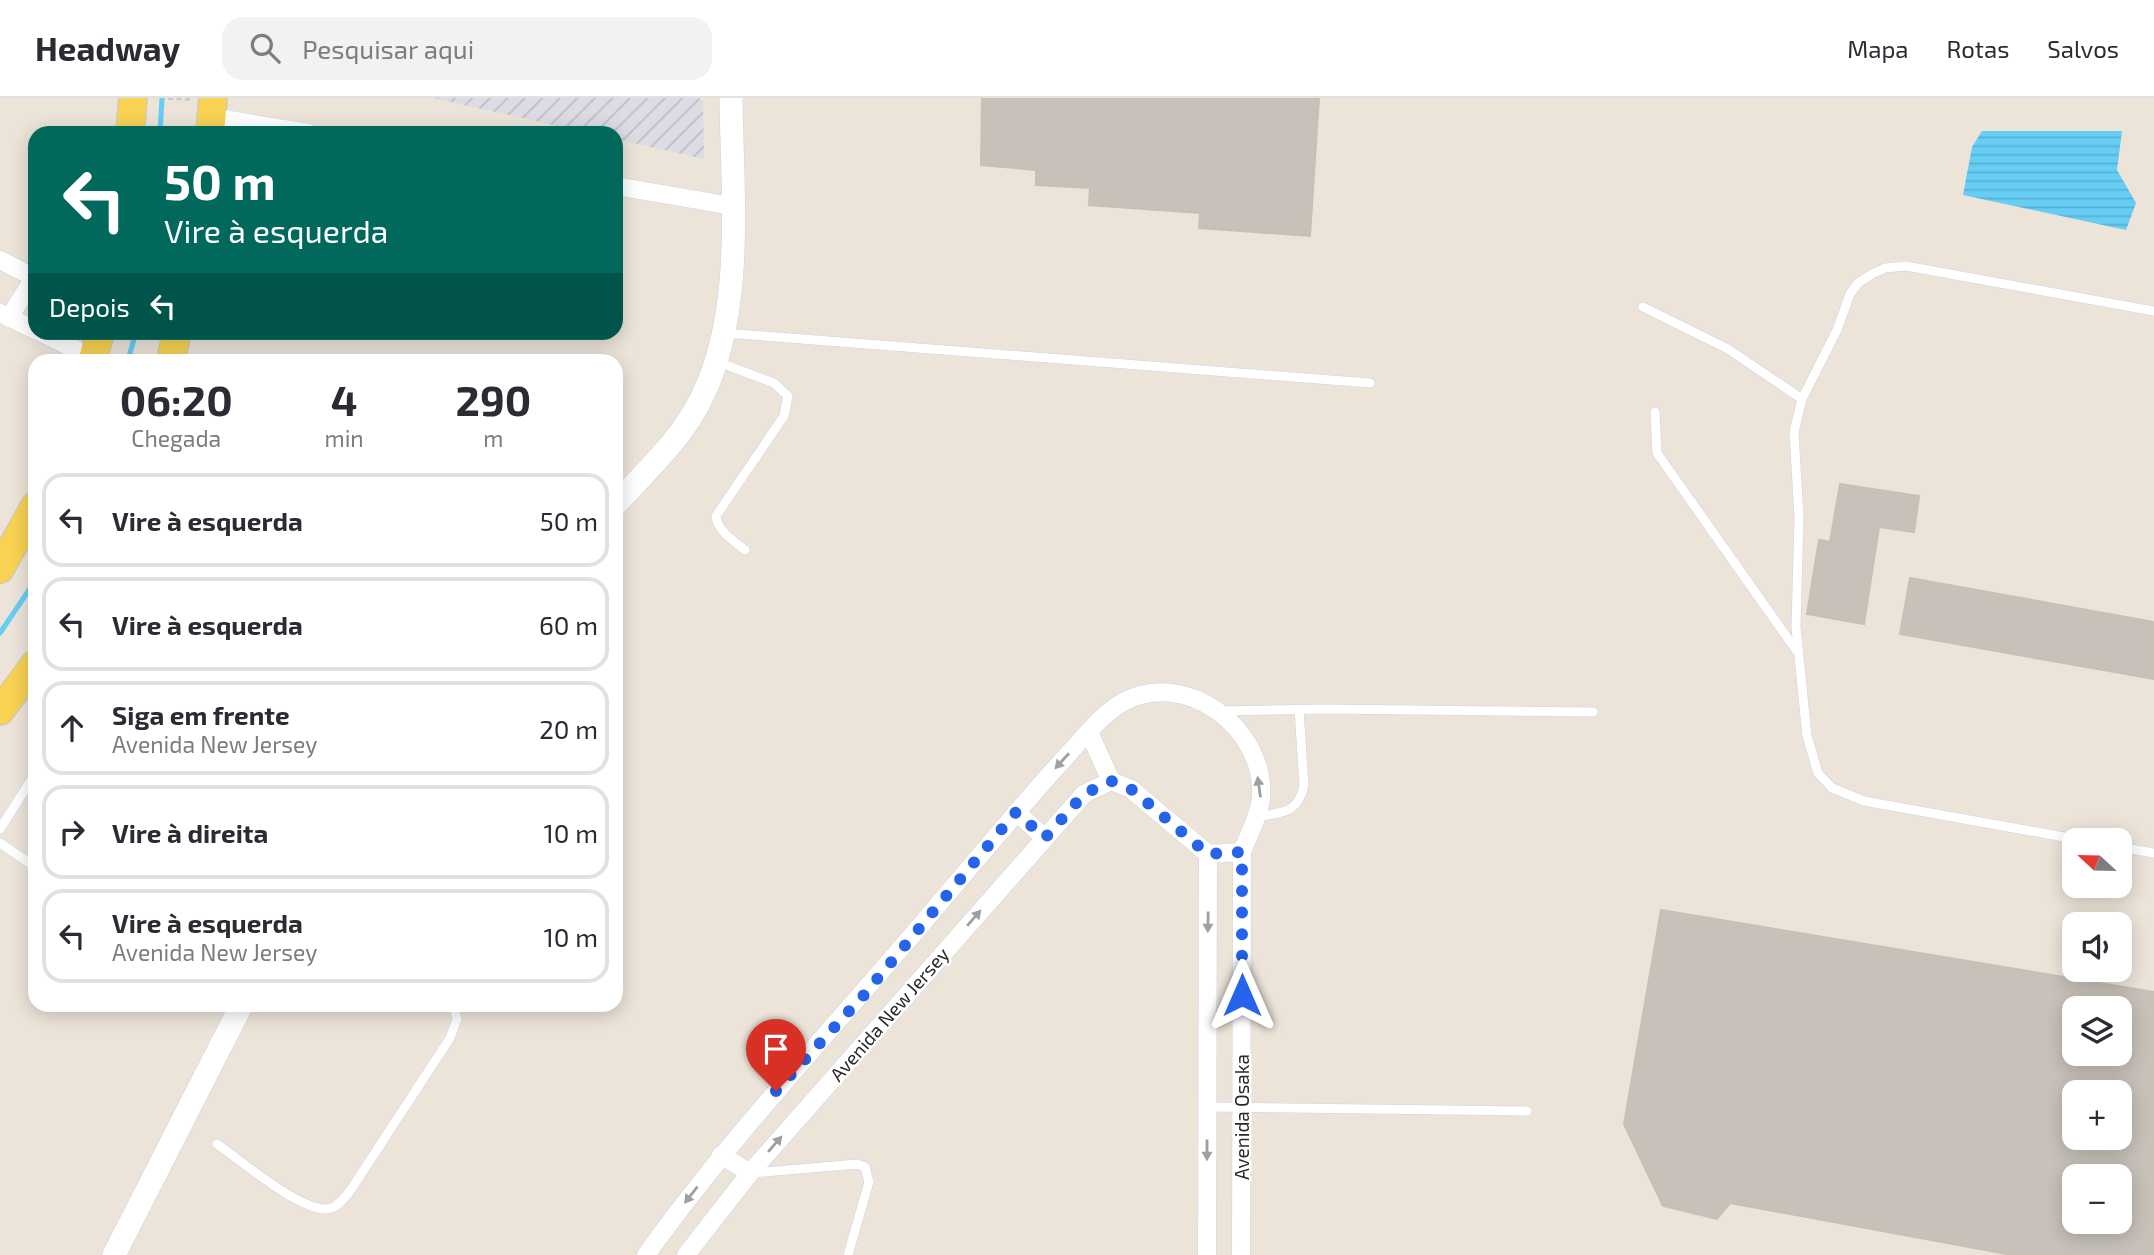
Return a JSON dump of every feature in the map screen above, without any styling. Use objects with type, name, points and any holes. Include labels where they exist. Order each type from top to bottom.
[{"type":"main road","points":[[131,126],[133,98]]},
{"type":"main road","points":[[0,569],[28,519]]},
{"type":"main road","points":[[0,711],[28,673]]},
{"type":"street","points":[[623,496],[684,425],[702,398],[724,333],[730,283],[732,98]]},
{"type":"street","points":[[208,112],[275,126]]},
{"type":"street","points":[[623,188],[732,206]]},
{"type":"street","points":[[0,260],[28,275]]},
{"type":"street","points":[[28,286],[5,315],[28,326]]},
{"type":"street","points":[[61,340],[96,353]]},
{"type":"street","name":"Avenida New Jersey","points":[[646,1255],[721,1155],[863,996],[1016,812],[1088,732],[1123,702],[1152,691],[1181,693],[1219,711],[1236,727],[1254,758],[1261,797],[1242,852]]},
{"type":"street","points":[[1088,732],[1111,781],[1131,789],[1208,854],[1242,852]]},
{"type":"street","name":"Avenida New Jersey","points":[[687,1255],[750,1173],[1069,809],[1091,789],[1111,781]]},
{"type":"street","points":[[1016,812],[1045,838]]},
{"type":"street","name":"Avenida Osaka","points":[[1241,1255],[1242,852]]},
{"type":"street","name":"Avenida Osaka","points":[[1207,1255],[1208,854]]},
{"type":"street","points":[[114,1255],[239,1012]]},
{"type":"street","points":[[721,1155],[750,1173]]},
{"type":"lane","points":[[2062,837],[1864,801],[1832,789],[1818,773],[1807,736],[1797,652],[1799,517],[1794,432],[1802,399],[1836,330],[1850,294],[1858,283],[1885,268],[1906,266],[2154,311]]},
{"type":"lane","points":[[1643,307],[1728,349],[1802,399]]},
{"type":"lane","points":[[724,333],[1370,383]]},
{"type":"lane","points":[[716,362],[774,383],[789,396],[783,416],[716,516],[716,523],[745,550]]},
{"type":"lane","points":[[1655,412],[1657,453],[1797,652]]},
{"type":"lane","points":[[1219,711],[1300,709],[1593,712]]},
{"type":"lane","points":[[1254,817],[1287,811],[1296,806],[1301,797],[1304,786],[1300,709]]},
{"type":"lane","points":[[0,829],[28,785]]},
{"type":"lane","points":[[0,843],[28,862]]},
{"type":"lane","points":[[2132,849],[2154,853]]},
{"type":"lane","points":[[217,1144],[308,1206],[331,1208],[342,1201],[352,1188],[450,1038],[457,1019],[455,1012]]},
{"type":"lane","points":[[1207,1107],[1527,1111]]},
{"type":"lane","points":[[750,1173],[857,1164],[865,1167],[869,1182],[848,1255]]},
{"type":"path","points":[[168,98],[208,112]]},
{"type":"shaded area","points":[[433,98],[698,98],[703,101],[704,159],[623,141],[623,126],[558,126]]},
{"type":"water","points":[[1982,131],[2122,131],[2117,170],[2136,203],[2126,230],[1963,195],[1972,147]]},
{"type":"building","points":[[982,98],[1319,98],[1310,236],[1199,228],[1200,213],[1089,205],[1090,188],[1036,185],[1036,170],[981,165]]},
{"type":"building","points":[[1840,484],[1919,496],[1914,532],[1879,527],[1864,624],[1807,614],[1819,540],[1830,542]]},
{"type":"building","points":[[1910,578],[2154,622],[2154,679],[1900,634]]},
{"type":"building","points":[[1661,910],[2062,977],[2062,982],[2094,982],[2154,992],[2154,1255],[2012,1255],[1730,1203],[1717,1219],[1663,1206],[1624,1124]]},
{"type":"waterway","points":[[160,126],[162,98]]},
{"type":"waterway","points":[[130,354],[134,340]]},
{"type":"waterway","points":[[0,633],[28,591]]},
{"type":"route","points":[[776,1091],[863,996],[1016,812],[1045,838],[1084,794],[1111,781],[1131,789],[1208,854],[1242,852],[1242,995]]}]
